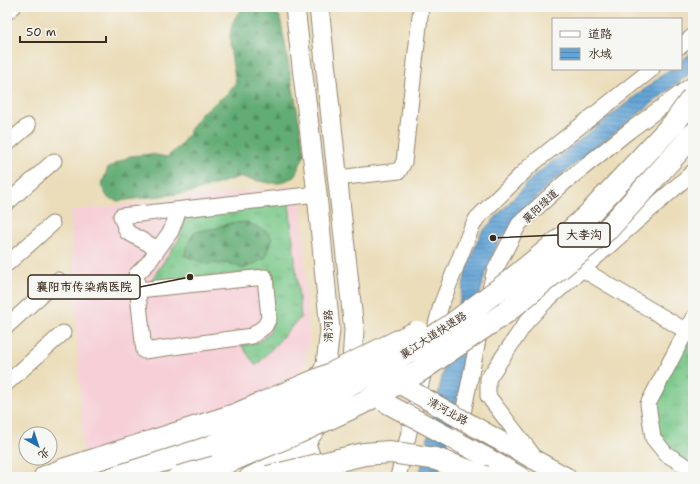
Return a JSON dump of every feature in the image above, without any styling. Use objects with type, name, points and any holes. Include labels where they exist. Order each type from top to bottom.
[{"type":"highway","name":"襄江大道快速路","points":[[109,477],[214,445],[317,401],[385,366],[447,328],[510,281],[565,236],[589,214],[675,122],[693,97]]},
{"type":"highway","name":"襄江大道快速路","points":[[180,477],[214,467],[297,433],[362,403],[418,372],[505,313],[608,229],[693,135]]},
{"type":"highway","points":[[46,477],[73,473],[235,415],[332,374],[442,319],[565,236]]},
{"type":"highway","points":[[268,477],[364,454],[390,452],[484,467]]},
{"type":"main road","name":"清河路","points":[[73,473],[163,456],[258,429],[281,419],[299,403],[323,371],[326,364],[330,330],[317,194],[296,7]]},
{"type":"main road","points":[[249,477],[283,461],[307,441],[329,411],[344,386],[351,370],[354,330],[319,7]]},
{"type":"main road","name":"清河北路","points":[[328,351],[396,382],[566,477]]},
{"type":"main road","name":"清河北路","points":[[316,381],[344,386],[384,402],[484,467],[521,477]]},
{"type":"street","points":[[7,12],[13,7]]},
{"type":"street","points":[[337,178],[399,171],[404,162],[421,7]]},
{"type":"street","points":[[682,45],[693,36]]},
{"type":"street","points":[[398,477],[441,305],[471,229],[477,218],[531,165],[651,70]]},
{"type":"street","name":"襄阳绿道","points":[[450,477],[482,316],[495,270],[519,224],[564,184],[629,131],[693,84]]},
{"type":"street","points":[[7,144],[28,126]]},
{"type":"street","points":[[7,203],[54,161]]},
{"type":"street","points":[[537,461],[488,396],[488,379],[527,321],[545,302],[693,172]]},
{"type":"street","points":[[158,249],[127,232],[121,216],[317,194]]},
{"type":"street","points":[[138,290],[265,276],[269,318],[265,326],[252,336],[144,351],[136,275],[149,262],[171,231],[178,210]]},
{"type":"street","points":[[7,264],[52,224]]},
{"type":"street","points":[[582,270],[692,331],[648,404],[653,438],[666,454],[693,470]]},
{"type":"street","points":[[7,326],[58,280]]},
{"type":"street","points":[[7,383],[63,333]]},
{"type":"street","points":[[307,441],[320,477]]},
{"type":"shaded area","points":[[301,185],[309,344],[300,373],[274,402],[84,464],[70,211]]},
{"type":"green space","points":[[245,7],[268,7],[280,17],[305,154],[294,177],[280,183],[269,183],[239,177],[193,192],[118,201],[108,198],[101,186],[108,168],[130,156],[151,154],[167,157],[180,146],[200,115],[227,94],[236,82],[230,42],[231,32],[233,23],[238,14]]},
{"type":"green space","points":[[289,202],[301,317],[256,366],[241,345],[259,342],[269,333],[273,323],[267,271],[150,282],[179,239],[187,214]]},
{"type":"green space","points":[[247,222],[266,231],[272,238],[265,258],[244,269],[229,263],[206,264],[185,256],[186,248],[194,232],[216,228],[230,223]]},
{"type":"green space","points":[[693,318],[693,470],[666,454],[648,404]]},
{"type":"water","points":[[693,51],[693,71],[546,187],[498,242],[483,281],[440,477],[419,477],[468,264],[481,233],[534,176],[669,70],[682,70],[682,60]]},
{"type":"place","name":"大李沟","points":[[493,238]]},
{"type":"place","name":"襄阳市传染病医院","points":[[190,277]]}]
